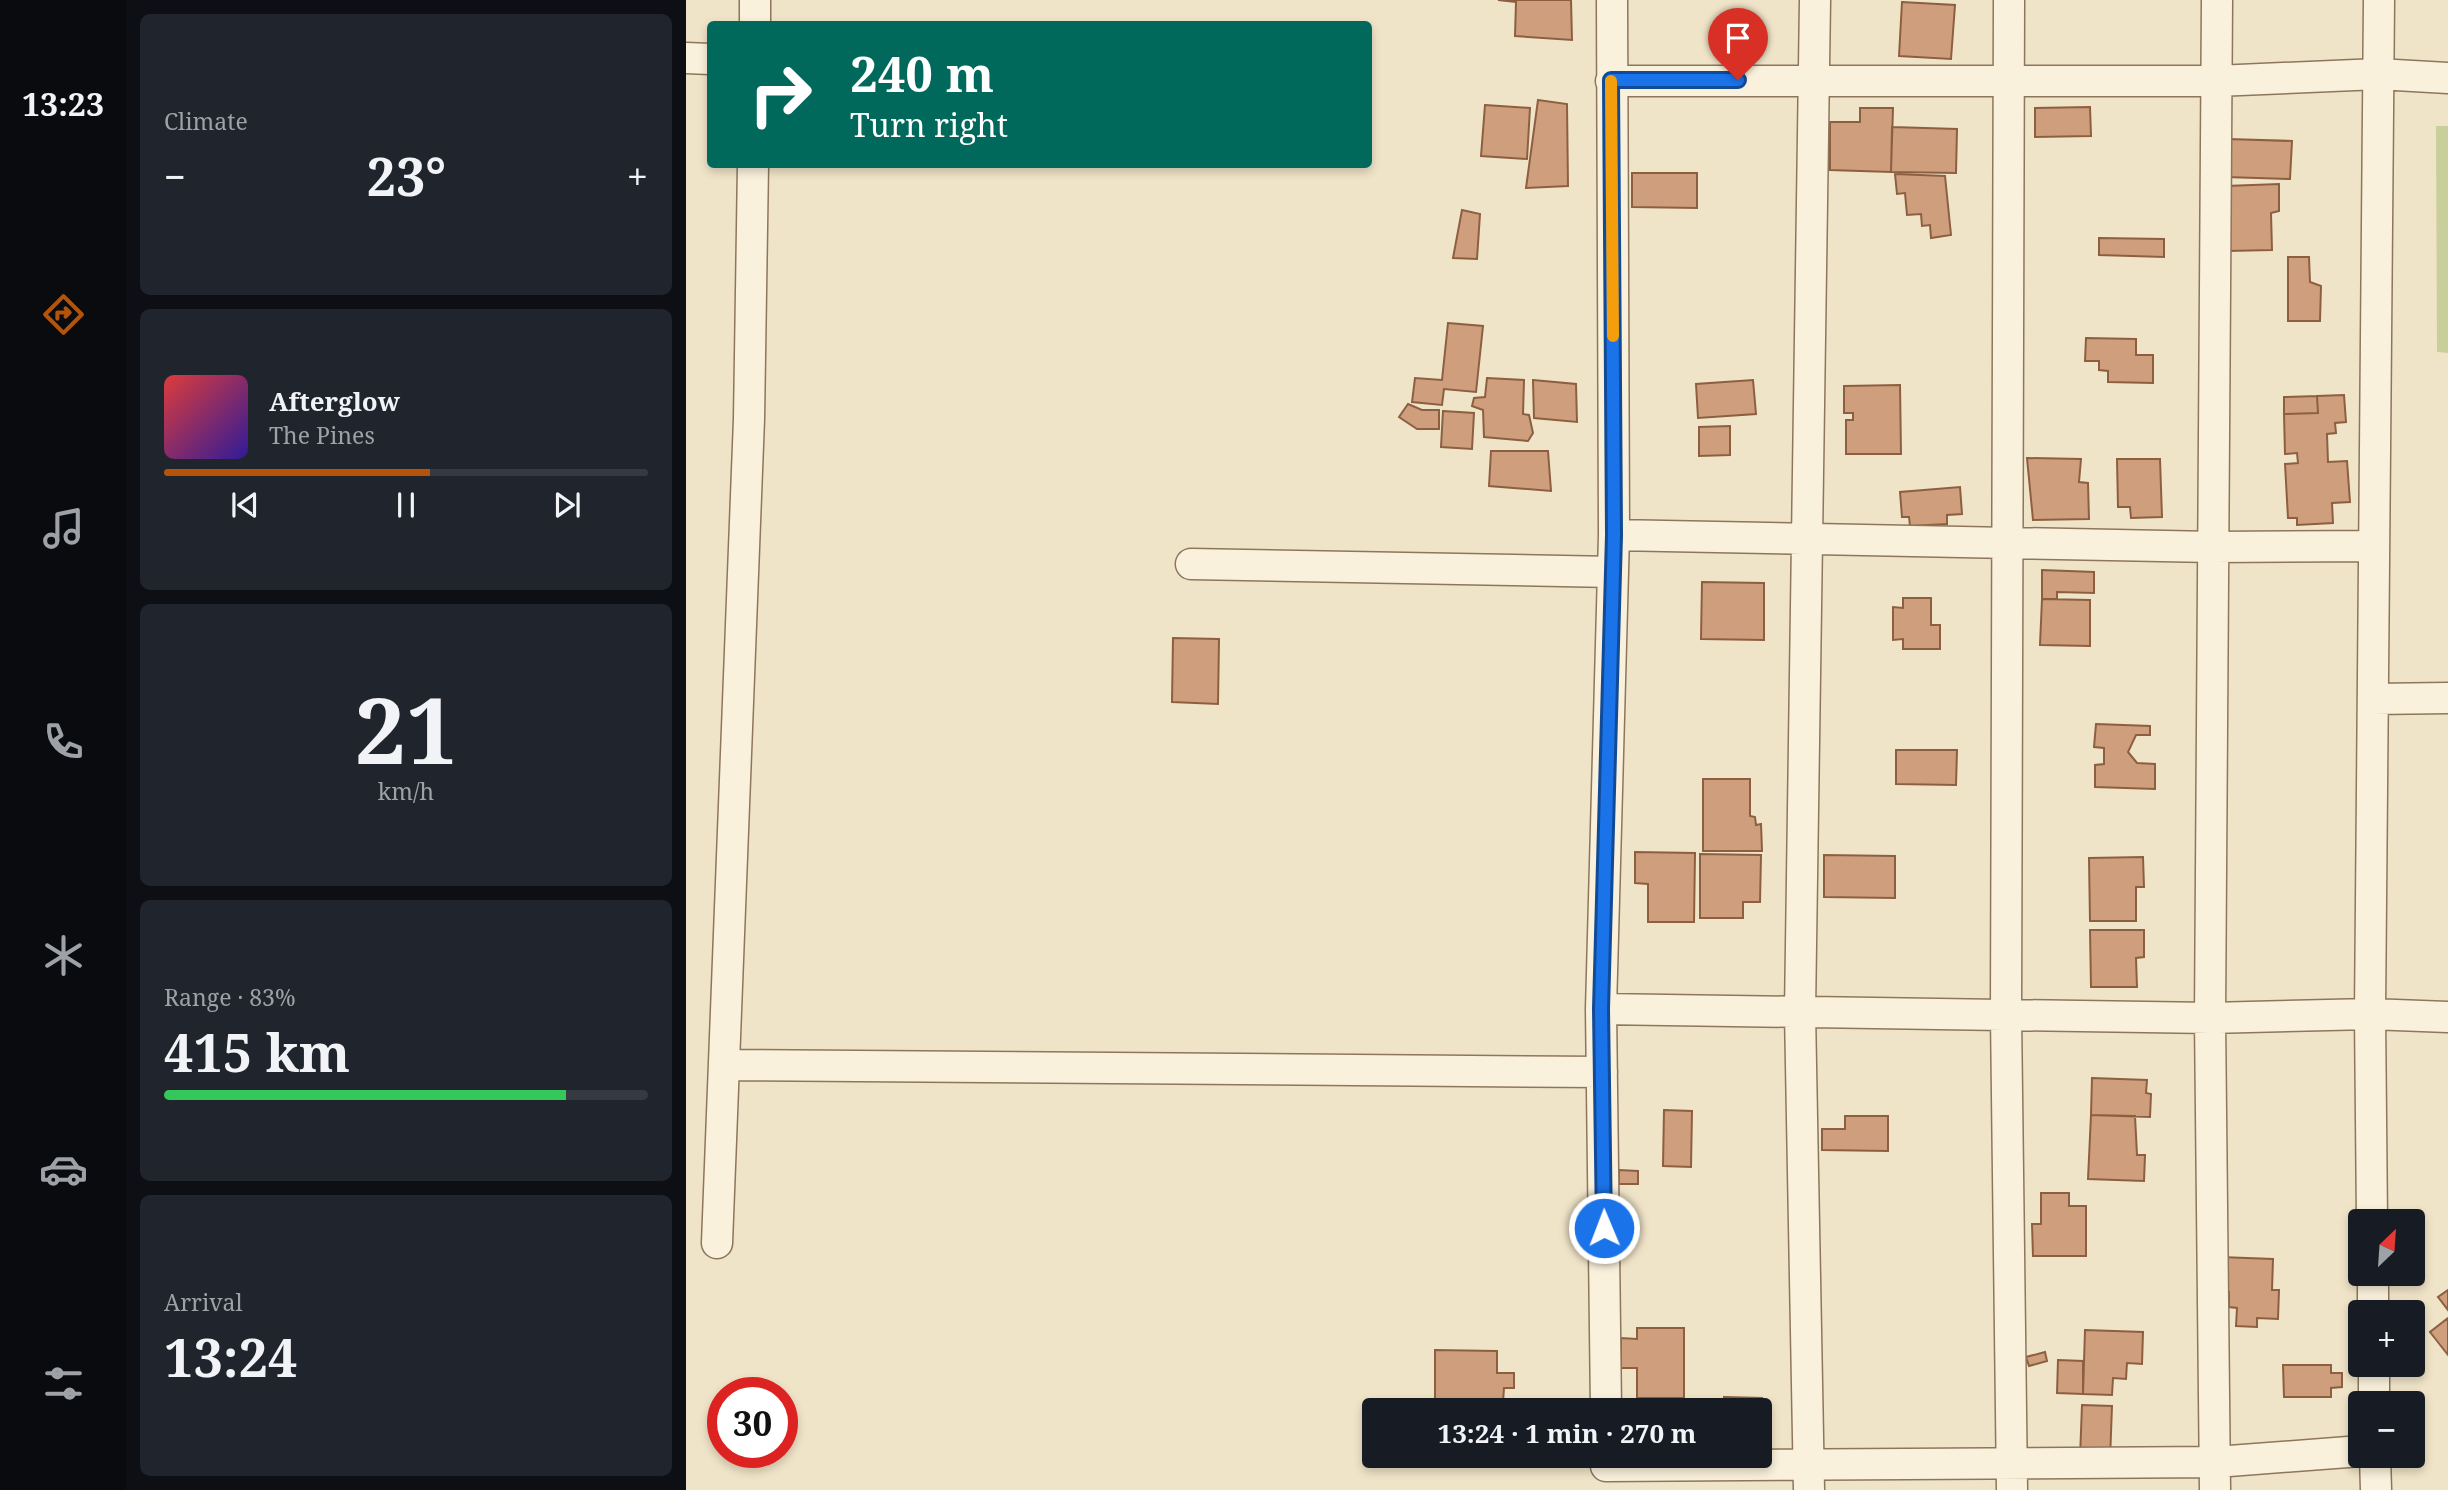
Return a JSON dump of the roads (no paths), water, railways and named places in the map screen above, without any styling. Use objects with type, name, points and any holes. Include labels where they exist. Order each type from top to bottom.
[{"type":"street","points":[[755,0],[755,21]]},
{"type":"street","points":[[1606,1398],[1601,1009],[1614,535],[1612,0]]},
{"type":"street","points":[[1810,1478],[1800,1012],[1815,0]]},
{"type":"street","points":[[2009,0],[2006,1015],[2012,1477]]},
{"type":"street","points":[[2216,1476],[2210,1018],[2217,0]]},
{"type":"street","points":[[2372,1209],[2370,1014],[2379,0]]},
{"type":"street","points":[[686,58],[707,59]]},
{"type":"street","points":[[1611,80],[2216,81],[2378,75],[2448,78]]},
{"type":"street","points":[[717,1243],[749,419],[753,168]]},
{"type":"street","points":[[1614,535],[2213,547],[2374,546]]},
{"type":"street","points":[[1191,564],[1613,572]]},
{"type":"street","points":[[2373,699],[2448,698]]},
{"type":"street","points":[[1601,1009],[2210,1018],[2370,1014],[2448,1017]]},
{"type":"street","points":[[724,1065],[1602,1072]]},
{"type":"street","points":[[1606,1471],[1810,1478],[2216,1476],[2348,1453]]},
{"type":"street","points":[[2375,1468],[2376,1490]]}]
